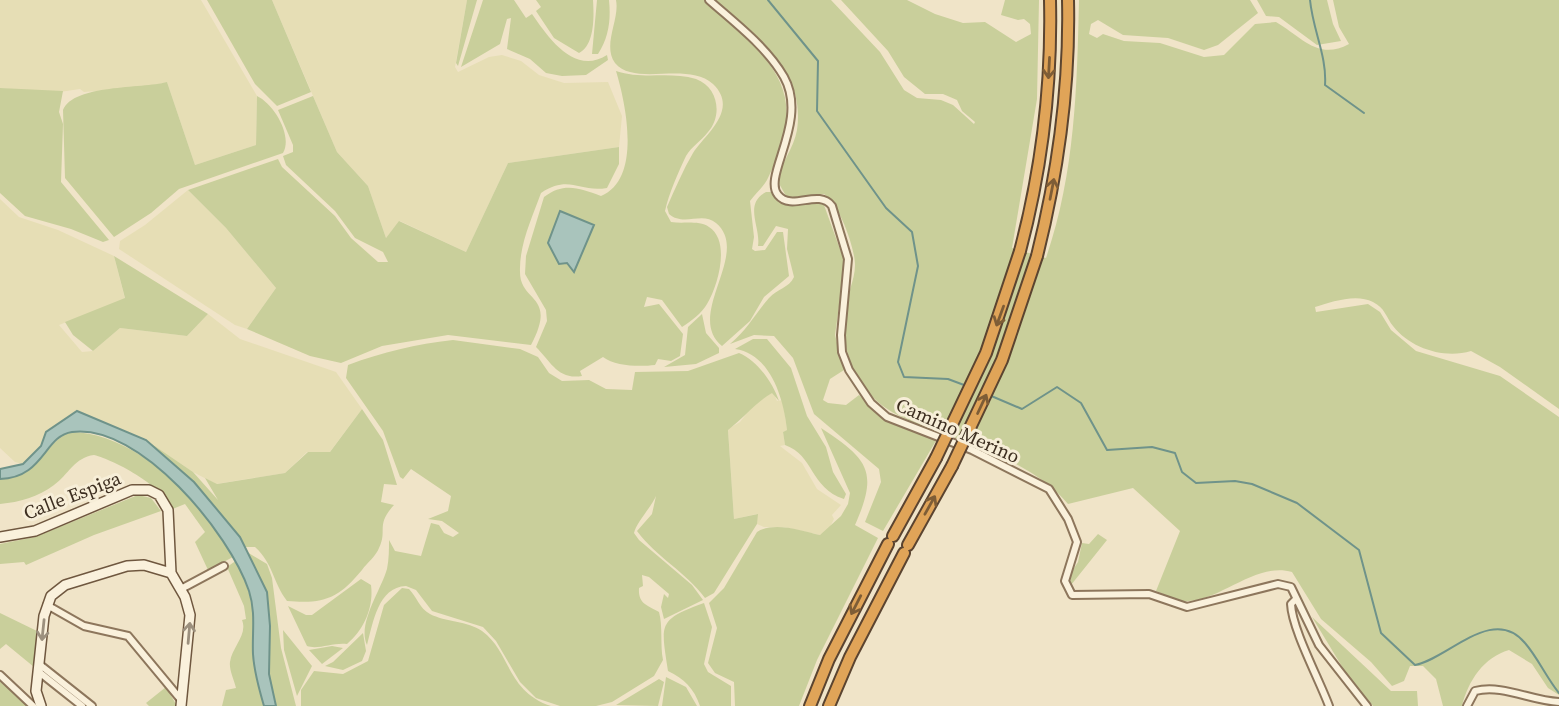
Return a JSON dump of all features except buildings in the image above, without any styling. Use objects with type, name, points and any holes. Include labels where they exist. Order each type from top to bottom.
[{"type":"highway","points":[[810,706],[839,638],[936,458],[986,353],[1020,251],[1034,190],[1046,111],[1050,0]]},
{"type":"highway","points":[[829,706],[855,646],[952,466],[1002,360],[1037,256],[1053,186],[1064,107],[1068,0]]},
{"type":"street","name":"Camino Merino","points":[[709,0],[762,48],[784,78],[791,96],[792,123],[773,184],[778,195],[784,200],[819,198],[827,200],[832,206],[848,259],[842,310],[842,352],[849,370],[871,403],[887,416],[912,429],[935,434],[972,450],[1049,489],[1068,519],[1077,542],[1065,581],[1073,595],[1150,594],[1187,607],[1278,584],[1291,587],[1296,598]]},
{"type":"street","name":"Calle Espiga","points":[[0,537],[35,531],[132,490],[149,490],[159,495],[168,510],[171,573]]},
{"type":"street","points":[[33,706],[32,697],[39,668],[47,605],[51,596],[65,585],[117,569],[144,565],[171,573],[188,605],[190,624],[181,704]]},
{"type":"street","points":[[181,589],[224,566]]},
{"type":"street","points":[[1329,706],[1292,620],[1291,604],[1296,598],[1319,645],[1367,706]]},
{"type":"street","points":[[47,605],[84,626],[128,636],[181,704]]},
{"type":"street","points":[[39,668],[82,706]]},
{"type":"street","points":[[39,668],[92,706]]},
{"type":"street","points":[[0,675],[41,706]]},
{"type":"street","points":[[1467,706],[1475,691],[1488,688],[1539,701],[1559,702]]},
{"type":"shaded area","points":[[0,0],[201,0],[257,96],[256,145],[195,165],[167,82],[148,87],[84,92],[80,89],[53,93],[0,88]]},
{"type":"shaded area","points":[[272,0],[467,0],[455,67],[458,72],[489,57],[502,55],[521,61],[539,75],[564,83],[608,82],[622,116],[619,147],[508,163],[466,252],[400,221],[386,238],[368,186],[337,152]]},
{"type":"shaded area","points":[[188,190],[226,228],[276,288],[247,329],[235,325],[119,249],[120,241],[145,225]]},
{"type":"shaded area","points":[[0,199],[19,217],[58,230],[114,256],[125,299],[59,325],[82,352],[93,351],[120,328],[187,336],[208,314],[240,339],[336,372],[362,409],[329,453],[307,452],[285,473],[216,484],[146,440],[77,411],[46,432],[41,446],[23,464],[15,462],[0,448]]},
{"type":"shaded area","points":[[773,392],[777,401],[783,400],[787,430],[783,432],[785,445],[780,446],[802,463],[817,489],[841,505],[832,515],[834,519],[828,531],[820,535],[784,527],[764,527],[757,524],[757,514],[734,519],[728,429],[740,422],[755,403]]},
{"type":"green space","points":[[207,0],[272,0],[311,92],[277,106],[255,84]]},
{"type":"green space","points":[[467,0],[477,0],[458,66],[456,63]]},
{"type":"green space","points":[[483,0],[514,0],[526,18],[532,14],[563,51],[584,61],[607,55],[608,60],[586,75],[562,76],[546,73],[530,59],[507,49],[511,18],[507,19],[500,44],[461,67]]},
{"type":"green space","points":[[536,0],[593,0],[591,37],[584,49],[579,53],[554,38],[536,11],[541,7]]},
{"type":"green space","points":[[597,0],[609,0],[609,21],[602,48],[598,54],[592,54]]},
{"type":"green space","points":[[616,0],[705,0],[766,59],[778,78],[785,98],[786,122],[780,148],[767,180],[750,201],[754,237],[752,249],[765,250],[777,232],[783,232],[789,276],[764,297],[750,321],[722,346],[712,333],[710,318],[727,251],[725,236],[711,220],[675,218],[669,214],[667,207],[693,153],[717,121],[723,103],[713,84],[702,77],[690,74],[635,73],[624,70],[615,63],[610,48]]},
{"type":"green space","points":[[716,0],[831,0],[880,52],[904,90],[917,98],[941,100],[953,105],[974,124],[962,111],[957,100],[943,94],[925,94],[904,77],[888,51],[841,0],[907,0],[935,14],[963,23],[985,22],[1016,42],[1031,34],[1030,24],[1024,19],[1001,15],[1005,0],[1039,0],[1037,99],[1012,248],[1046,258],[1056,226],[1069,163],[1079,0],[1250,0],[1258,13],[1218,45],[1204,50],[1168,38],[1123,35],[1098,20],[1091,24],[1089,34],[1097,38],[1103,34],[1124,41],[1160,43],[1204,57],[1224,55],[1255,24],[1276,22],[1311,45],[1328,50],[1338,49],[1349,44],[1339,27],[1333,0],[1559,0],[1559,409],[1500,367],[1471,351],[1440,353],[1409,341],[1393,326],[1380,307],[1366,299],[1351,298],[1315,307],[1316,312],[1368,304],[1380,312],[1391,330],[1416,351],[1500,376],[1559,417],[1559,695],[1548,688],[1532,664],[1509,650],[1492,658],[1478,671],[1462,706],[1443,706],[1436,679],[1423,666],[1410,666],[1404,681],[1392,686],[1371,662],[1321,619],[1292,572],[1264,572],[1196,600],[1182,601],[1169,597],[1156,591],[1180,531],[1133,488],[1068,504],[1028,470],[978,446],[909,420],[878,402],[861,383],[846,349],[844,312],[855,265],[849,237],[840,216],[824,194],[794,198],[786,196],[777,180],[797,130],[798,109],[794,89],[775,56]]},
{"type":"green space","points":[[1257,0],[1327,0],[1341,41],[1317,45],[1279,17],[1266,16]]},
{"type":"green space","points":[[616,71],[696,79],[709,88],[713,95],[716,118],[686,156],[665,211],[671,222],[696,223],[709,227],[720,242],[720,264],[707,304],[682,327],[662,300],[647,297],[644,307],[659,304],[683,334],[680,356],[671,361],[658,359],[655,365],[641,366],[620,364],[603,357],[580,371],[582,376],[574,377],[561,373],[536,347],[547,321],[546,310],[525,274],[526,256],[544,197],[565,188],[601,196],[614,187],[622,174],[628,140],[624,102]]},
{"type":"green space","points":[[167,82],[195,165],[256,145],[257,96],[270,106],[280,121],[286,138],[283,153],[179,189],[151,213],[114,237],[65,178],[63,110],[80,96],[94,92]]},
{"type":"green space","points":[[0,88],[63,91],[59,112],[63,124],[61,182],[109,240],[103,242],[71,229],[25,216],[0,193]]},
{"type":"green space","points":[[313,96],[337,152],[368,186],[386,238],[399,221],[466,252],[508,163],[619,147],[619,164],[607,188],[567,184],[541,193],[520,262],[522,282],[536,301],[541,316],[531,345],[448,335],[382,346],[341,363],[310,356],[247,329],[276,288],[226,228],[188,190],[278,159],[282,167],[335,216],[351,238],[378,262],[388,262],[383,252],[355,238],[335,211],[286,165],[283,156],[293,152],[293,145],[278,110]]},
{"type":"green space","points":[[771,192],[790,206],[818,202],[824,205],[845,263],[835,335],[844,370],[830,379],[823,400],[846,405],[859,395],[895,423],[937,439],[883,531],[865,522],[881,482],[879,469],[814,414],[793,358],[774,336],[754,335],[730,344],[769,298],[789,284],[794,277],[787,249],[788,229],[776,226],[763,246],[758,246],[754,209],[759,197]]},
{"type":"green space","points":[[114,256],[208,314],[187,336],[120,328],[93,351],[73,335],[65,322],[125,298]]},
{"type":"green space","points":[[702,314],[706,333],[719,348],[719,353],[696,364],[664,367],[685,355],[688,327]]},
{"type":"green space","points":[[753,339],[767,339],[791,368],[807,416],[826,447],[833,472],[846,494],[844,499],[825,487],[802,456],[785,445],[783,432],[787,430],[783,405],[773,380],[758,360],[735,349]]},
{"type":"green space","points":[[453,340],[520,349],[538,357],[549,373],[562,381],[589,380],[606,389],[632,390],[635,372],[688,371],[739,353],[758,367],[776,394],[779,401],[772,393],[728,430],[734,519],[758,514],[757,524],[714,593],[705,598],[689,580],[653,549],[637,531],[652,514],[656,496],[638,524],[634,533],[639,540],[692,585],[703,600],[664,619],[661,607],[664,594],[668,598],[669,594],[649,577],[642,575],[640,598],[659,612],[663,660],[654,676],[612,702],[596,706],[560,706],[536,698],[520,682],[496,641],[483,627],[432,611],[416,590],[406,586],[397,588],[383,599],[367,645],[367,617],[387,569],[389,540],[395,551],[421,556],[431,523],[439,525],[444,533],[453,537],[459,533],[442,521],[428,519],[448,511],[451,496],[411,469],[403,479],[400,477],[383,431],[346,378],[348,365],[400,349]]},
{"type":"green space","points":[[362,409],[383,440],[397,485],[384,484],[381,502],[394,505],[383,523],[381,542],[376,554],[345,588],[329,598],[311,602],[287,601],[261,553],[255,547],[245,547],[194,482],[146,440],[193,472],[218,500],[205,478],[217,484],[285,473],[308,452],[330,452]]},
{"type":"green space","points":[[821,428],[850,449],[865,468],[866,491],[855,525],[878,538],[817,660],[799,706],[735,706],[734,682],[715,673],[708,663],[717,628],[709,603],[724,588],[757,532],[780,527],[820,535],[841,516],[848,504],[850,493]]},
{"type":"green space","points":[[70,432],[94,435],[119,444],[166,474],[206,514],[235,556],[208,570],[195,542],[205,532],[185,504],[170,510],[160,493],[139,476],[94,455],[82,459],[42,493],[0,504],[0,479],[13,477],[32,467],[53,444]]},
{"type":"green space","points":[[138,495],[151,498],[161,511],[94,535],[26,565],[24,562],[0,564],[0,544],[35,537]]},
{"type":"green space","points":[[1098,534],[1107,540],[1071,585],[1069,576],[1078,562],[1082,543],[1089,544]]},
{"type":"green space","points":[[247,552],[267,564],[272,578],[281,648],[296,706],[276,706],[269,674],[270,626],[267,592]]},
{"type":"green space","points":[[237,560],[256,623],[253,653],[264,706],[222,706],[226,690],[236,688],[230,662],[243,631],[242,620],[246,619],[244,606],[227,567]]},
{"type":"green space","points":[[361,579],[371,585],[372,593],[369,610],[358,632],[347,644],[307,646],[288,606],[306,615],[312,615]]},
{"type":"green space","points":[[402,588],[409,589],[423,609],[430,614],[482,631],[499,649],[525,691],[551,706],[301,706],[301,690],[314,671],[343,674],[368,661],[384,605]]},
{"type":"green space","points":[[704,603],[712,627],[704,664],[708,672],[731,686],[731,706],[700,706],[688,685],[668,671],[664,643],[666,626],[678,614]]},
{"type":"green space","points":[[0,613],[39,632],[34,667],[6,644],[0,649]]},
{"type":"green space","points":[[1312,617],[1391,691],[1417,691],[1418,706],[1373,706],[1352,683]]},
{"type":"green space","points":[[283,630],[312,666],[297,696],[284,650]]},
{"type":"green space","points":[[363,633],[366,651],[362,661],[343,670],[325,666],[333,662]]},
{"type":"green space","points":[[332,646],[343,648],[322,664],[309,650]]},
{"type":"green space","points":[[666,677],[686,687],[697,706],[662,706]]},
{"type":"green space","points":[[0,679],[30,706],[0,706]]},
{"type":"green space","points":[[659,679],[664,682],[658,706],[616,705]]},
{"type":"green space","points":[[166,687],[177,706],[149,706],[146,703]]},
{"type":"water","points":[[560,211],[594,225],[574,272],[567,263],[559,264],[548,243]]},
{"type":"water","points":[[77,411],[146,440],[194,482],[240,537],[267,592],[270,626],[269,674],[276,706],[264,706],[254,661],[251,599],[239,567],[203,513],[153,463],[126,445],[98,434],[72,432],[55,441],[26,472],[0,479],[0,469],[23,464],[41,446],[46,432]]},
{"type":"waterway","points":[[768,0],[818,61],[817,111],[886,208],[912,232],[918,266],[898,362],[904,377],[948,379],[964,385]]},
{"type":"waterway","points":[[1310,0],[1324,64],[1325,85],[1364,113]]},
{"type":"waterway","points":[[989,395],[1022,409],[1057,387],[1081,403],[1107,450],[1152,447],[1175,453],[1182,472],[1196,483],[1235,481],[1252,484],[1297,503],[1359,550],[1381,633],[1415,665],[1428,661],[1470,637],[1499,629],[1512,633],[1525,643],[1559,693]]}]
